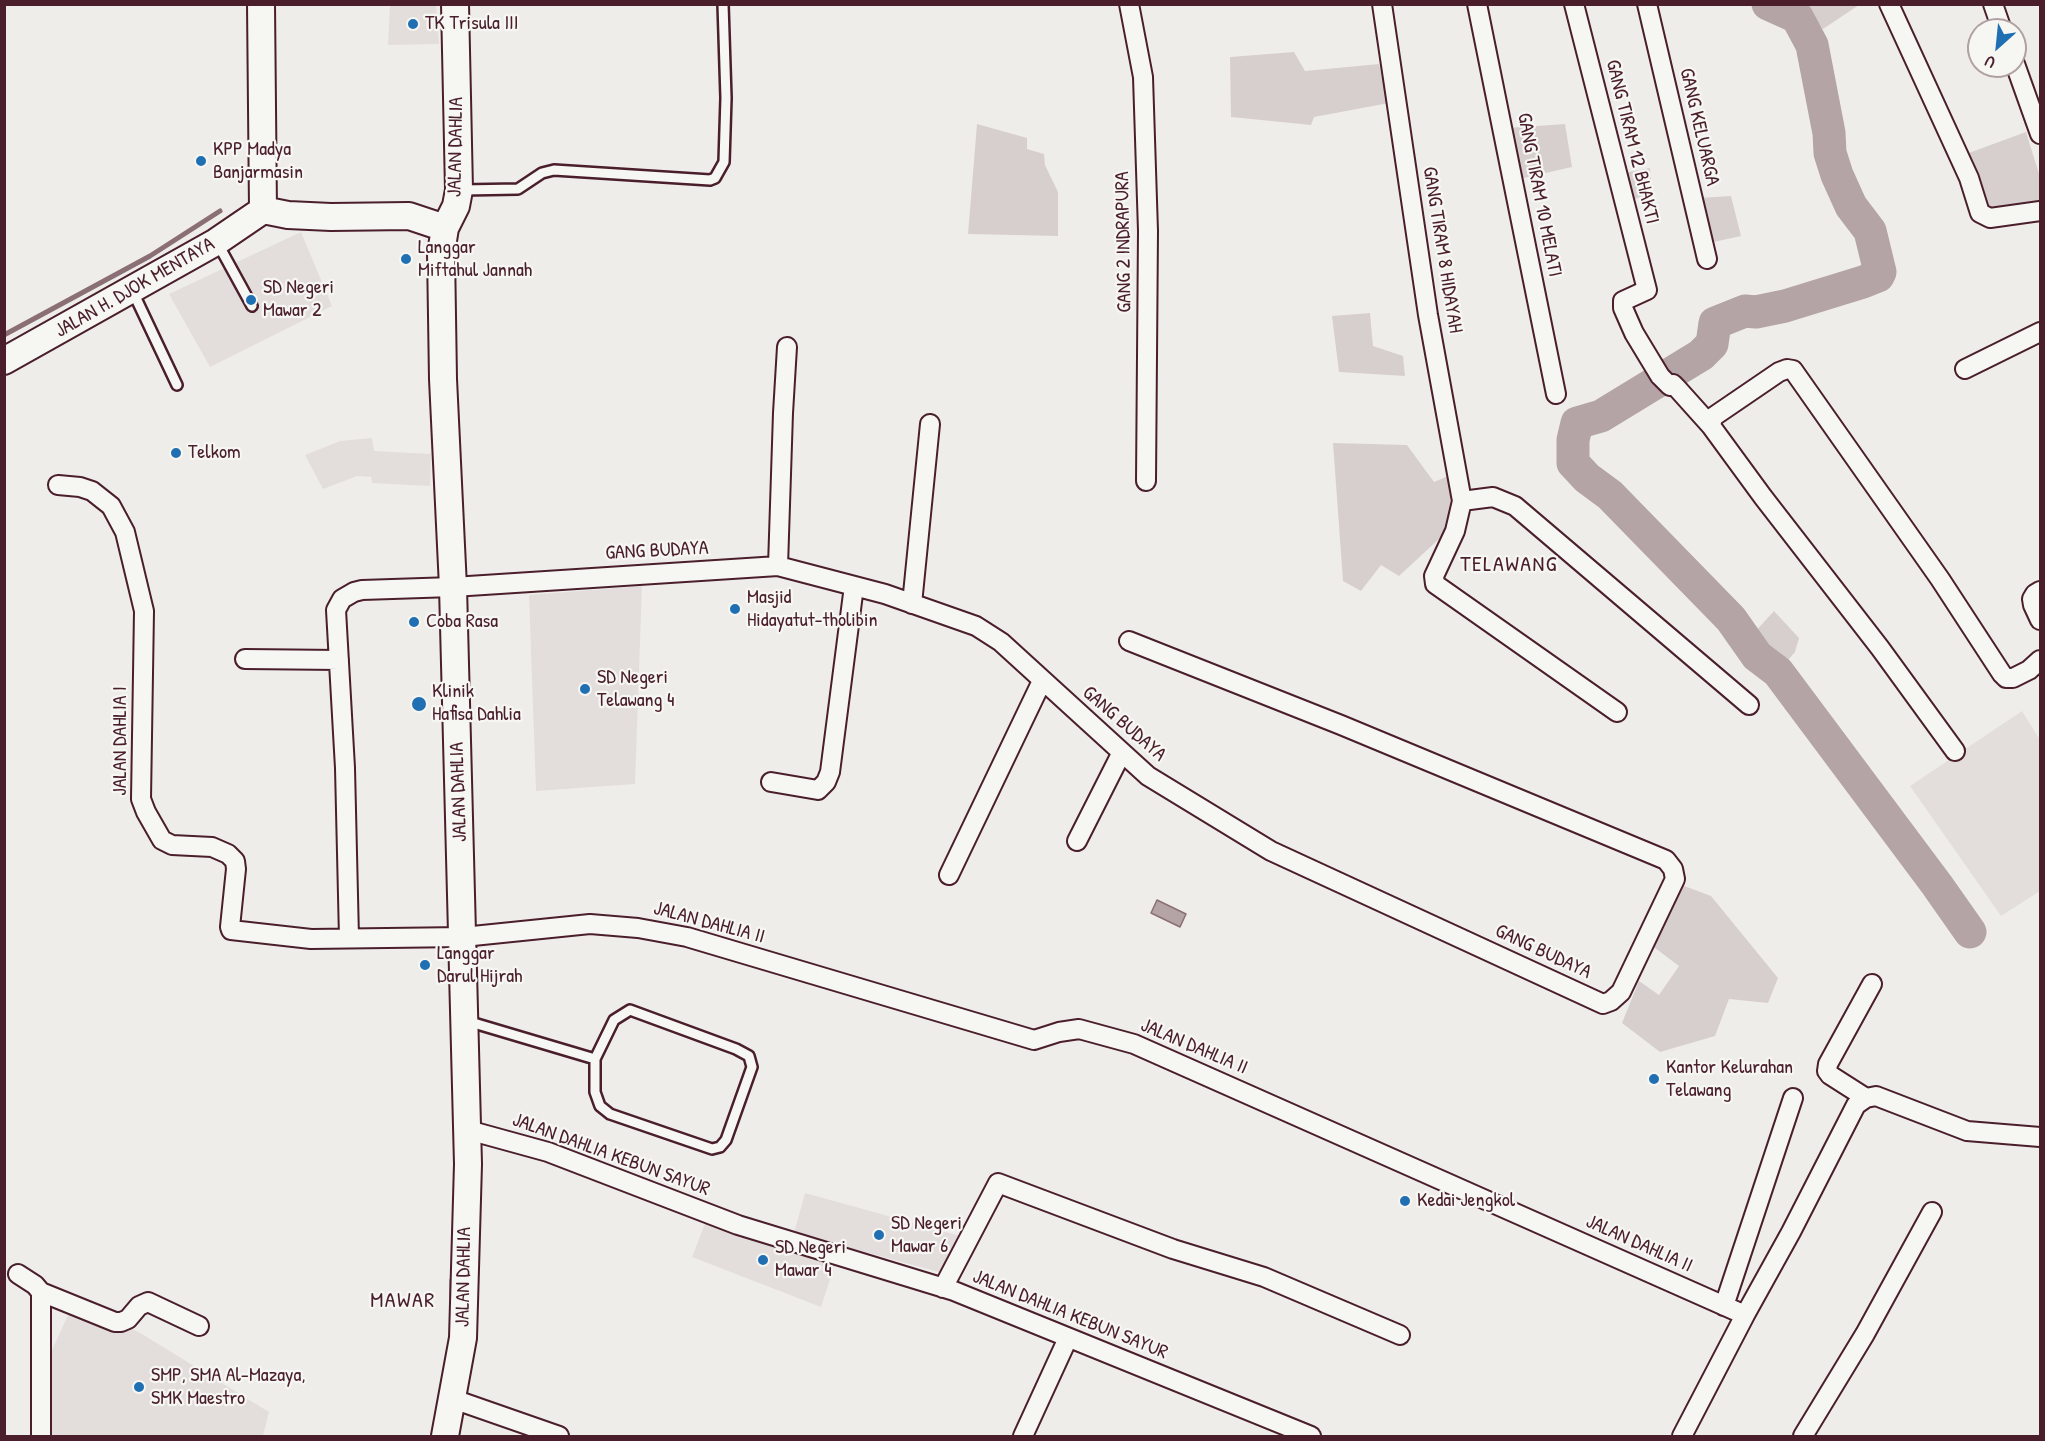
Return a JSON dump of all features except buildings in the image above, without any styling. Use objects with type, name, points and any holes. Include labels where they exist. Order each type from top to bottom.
[{"type":"street","points":[[261,4],[263,210],[288,215],[331,217],[409,216],[445,228]]},
{"type":"street","name":"JALAN DAHLIA","points":[[445,1437],[463,1338],[468,1130],[453,587],[443,379],[441,253],[445,228],[456,206],[459,189],[455,4]]},
{"type":"street","name":"GANG 2 INDRAPURA","points":[[1129,4],[1143,77],[1148,231],[1146,481]]},
{"type":"street","name":"GANG TIRAM 8 HIDAYAH","points":[[1382,4],[1428,315],[1461,501]]},
{"type":"street","name":"GANG TIRAM 10 MELATI","points":[[1477,4],[1556,394]]},
{"type":"street","name":"GANG TIRAM 12 BHAKTI","points":[[1574,4],[1647,290],[1623,301],[1622,304],[1634,333],[1662,379],[1670,386],[1673,384],[1677,387],[1711,426]]},
{"type":"street","name":"GANG KELUARGA","points":[[1647,4],[1707,259]]},
{"type":"street","points":[[1889,4],[1969,178],[1980,213],[1990,218],[2040,211]]},
{"type":"street","points":[[2020,78],[2040,134]]},
{"type":"street","name":"JALAN H. DJOK MENTAYA","points":[[4,361],[216,242],[263,210]]},
{"type":"street","points":[[1965,369],[2040,332]]},
{"type":"street","points":[[778,566],[783,413],[788,347]]},
{"type":"street","points":[[1955,751],[1881,648],[1763,497],[1711,426],[1713,417],[1779,372],[1787,369],[1793,370],[1940,579],[2002,674],[2006,678],[2013,678],[2029,670],[2040,660]]},
{"type":"street","points":[[912,604],[930,424]]},
{"type":"street","name":"JALAN DAHLIA I","points":[[58,485],[80,487],[101,497],[111,506],[130,547],[144,611],[141,799],[162,840],[172,845],[212,847],[228,854],[235,861],[230,927],[233,931],[311,939],[462,937]]},
{"type":"street","points":[[1617,712],[1435,584],[1434,576],[1455,531],[1461,501],[1493,497],[1515,506],[1749,705]]},
{"type":"street","name":"GANG BUDAYA","points":[[453,587],[778,566],[854,586],[976,626],[1001,642],[1148,776],[1271,851],[1603,1004],[1611,1001],[1621,992],[1675,879],[1673,868],[1666,860],[1352,730],[1129,641]]},
{"type":"street","points":[[771,782],[818,790],[826,782],[830,772],[854,586]]},
{"type":"street","points":[[349,938],[345,768],[336,610],[346,596],[362,590],[453,587]]},
{"type":"street","points":[[2040,591],[2032,599],[2032,605],[2040,620]]},
{"type":"street","points":[[245,659],[339,660]]},
{"type":"street","points":[[950,875],[1042,681]]},
{"type":"street","points":[[1077,841],[1122,752]]},
{"type":"street","name":"JALAN DAHLIA II","points":[[462,937],[590,924],[638,928],[687,938],[1034,1040],[1059,1032],[1079,1029],[1134,1044],[1745,1315]]},
{"type":"street","points":[[1866,1098],[1827,1071],[1828,1064],[1872,984]]},
{"type":"street","points":[[1682,1437],[1856,1105],[1866,1098],[1876,1096],[1967,1131],[2040,1137]]},
{"type":"street","points":[[1724,1306],[1792,1098]]},
{"type":"street","name":"JALAN DAHLIA KEBUN SAYUR","points":[[468,1130],[548,1152],[738,1224],[943,1288],[1311,1437]]},
{"type":"street","points":[[943,1288],[998,1183],[1173,1249],[1264,1277],[1400,1335]]},
{"type":"street","points":[[1803,1437],[1865,1334],[1932,1212]]},
{"type":"street","points":[[18,1274],[35,1284],[41,1292],[115,1322],[128,1319],[139,1306],[148,1302],[199,1326]]},
{"type":"street","points":[[41,1292],[41,1437]]},
{"type":"street","points":[[1023,1437],[1068,1338]]},
{"type":"street","points":[[453,1399],[559,1437]]},
{"type":"lane","points":[[459,189],[518,189],[542,173],[554,170],[715,178],[724,162],[726,98],[723,4]]},
{"type":"lane","points":[[216,242],[252,306]]},
{"type":"lane","points":[[132,290],[177,385]]},
{"type":"lane","points":[[630,1010],[736,1049],[749,1056],[752,1067],[726,1140],[720,1147],[712,1149],[610,1114],[600,1106],[595,1092],[596,1059],[614,1020],[630,1010]]},
{"type":"lane","points":[[465,1020],[596,1059]]},
{"type":"shaded area","name":"TK Trisula III","points":[[390,5],[436,5],[439,44],[388,45]]},
{"type":"shaded area","points":[[1802,5],[1859,5],[1823,29]]},
{"type":"shaded area","points":[[1294,52],[1305,71],[1379,64],[1389,103],[1314,117],[1311,125],[1231,117],[1230,57]]},
{"type":"shaded area","points":[[977,124],[1027,138],[1027,149],[1044,154],[1045,165],[1058,192],[1058,236],[968,234]]},
{"type":"shaded area","points":[[1565,124],[1572,167],[1519,179],[1507,128]]},
{"type":"shaded area","points":[[2026,132],[2040,177],[2040,206],[1987,214],[1966,154]]},
{"type":"shaded area","points":[[1650,168],[1652,193],[1629,201],[1619,174]]},
{"type":"shaded area","points":[[1731,196],[1741,236],[1709,243],[1698,198]]},
{"type":"shaded area","name":"SD Negeri Mawar 2","points":[[301,232],[332,306],[210,367],[169,294]]},
{"type":"shaded area","points":[[1370,313],[1373,346],[1403,356],[1405,376],[1339,372],[1332,316]]},
{"type":"shaded area","points":[[372,438],[374,451],[431,454],[430,486],[372,483],[371,477],[357,476],[323,489],[305,455],[340,441]]},
{"type":"shaded area","points":[[1333,443],[1407,445],[1434,482],[1448,476],[1453,526],[1399,576],[1381,565],[1361,591],[1343,581]]},
{"type":"shaded area","name":"SD Negeri Telawang 4","points":[[642,586],[635,784],[536,791],[529,595]]},
{"type":"shaded area","points":[[1774,611],[1799,638],[1795,652],[1782,667],[1751,636]]},
{"type":"shaded area","points":[[2022,711],[2040,740],[2040,891],[2001,916],[1910,786]]},
{"type":"shaded area","points":[[1679,884],[1711,896],[1778,978],[1768,1003],[1729,999],[1715,1036],[1660,1052],[1622,1023],[1639,981],[1659,995],[1679,966],[1651,945]]},
{"type":"shaded area","points":[[1157,900],[1186,914],[1180,927],[1151,913]]},
{"type":"shaded area","name":"SD Negeri Mawar 6","points":[[805,1193],[964,1237],[943,1273],[794,1233]]},
{"type":"shaded area","name":"SD Negeri Mawar 4","points":[[706,1221],[835,1264],[821,1307],[692,1257]]},
{"type":"shaded area","name":"SMP, SMA Al-Mazaya, SMK Maestro","points":[[75,1300],[142,1334],[269,1412],[263,1436],[52,1436],[46,1363]]},
{"type":"waterway","points":[[1768,4],[1797,17],[1812,45],[1829,133],[1830,153],[1851,206],[1870,231],[1880,272],[1878,276],[1863,282],[1785,306],[1756,312],[1745,311],[1715,323],[1712,344],[1701,355],[1601,416],[1577,423],[1573,440],[1573,463],[1587,478],[1610,495],[1731,619],[1757,656],[1778,672],[1970,932]]},
{"type":"waterway","points":[[4,335],[150,256],[220,211]]},
{"type":"waterway","points":[[452,1280],[452,1296]]},
{"type":"place","name":"TK Trisula III","points":[[413,24]]},
{"type":"place","name":"KPP Madya Banjarmasin","points":[[201,161]]},
{"type":"place","name":"Langgar Miftahul Jannah","points":[[406,259]]},
{"type":"place","name":"SD Negeri Mawar 2","points":[[251,300]]},
{"type":"place","name":"Telkom","points":[[176,453]]},
{"type":"place","name":"Masjid Hidayatut-tholibin","points":[[735,609]]},
{"type":"place","name":"Coba Rasa","points":[[414,622]]},
{"type":"place","name":"SD Negeri Telawang 4","points":[[585,689]]},
{"type":"place","name":"Klinik Hafisa Dahlia","points":[[419,704]]},
{"type":"place","name":"Langgar Darul Hijrah","points":[[425,965]]},
{"type":"place","name":"Kantor Kelurahan Telawang","points":[[1654,1079]]},
{"type":"place","name":"Kedai Jengkol","points":[[1405,1201]]},
{"type":"place","name":"SD Negeri Mawar 6","points":[[879,1235]]},
{"type":"place","name":"SD Negeri Mawar 4","points":[[763,1260]]},
{"type":"place","name":"SMP, SMA Al-Mazaya, SMK Maestro","points":[[139,1387]]},
{"type":"district","name":"TELAWANG","points":[[1509,565]]},
{"type":"district","name":"MAWAR","points":[[403,1301]]}]
